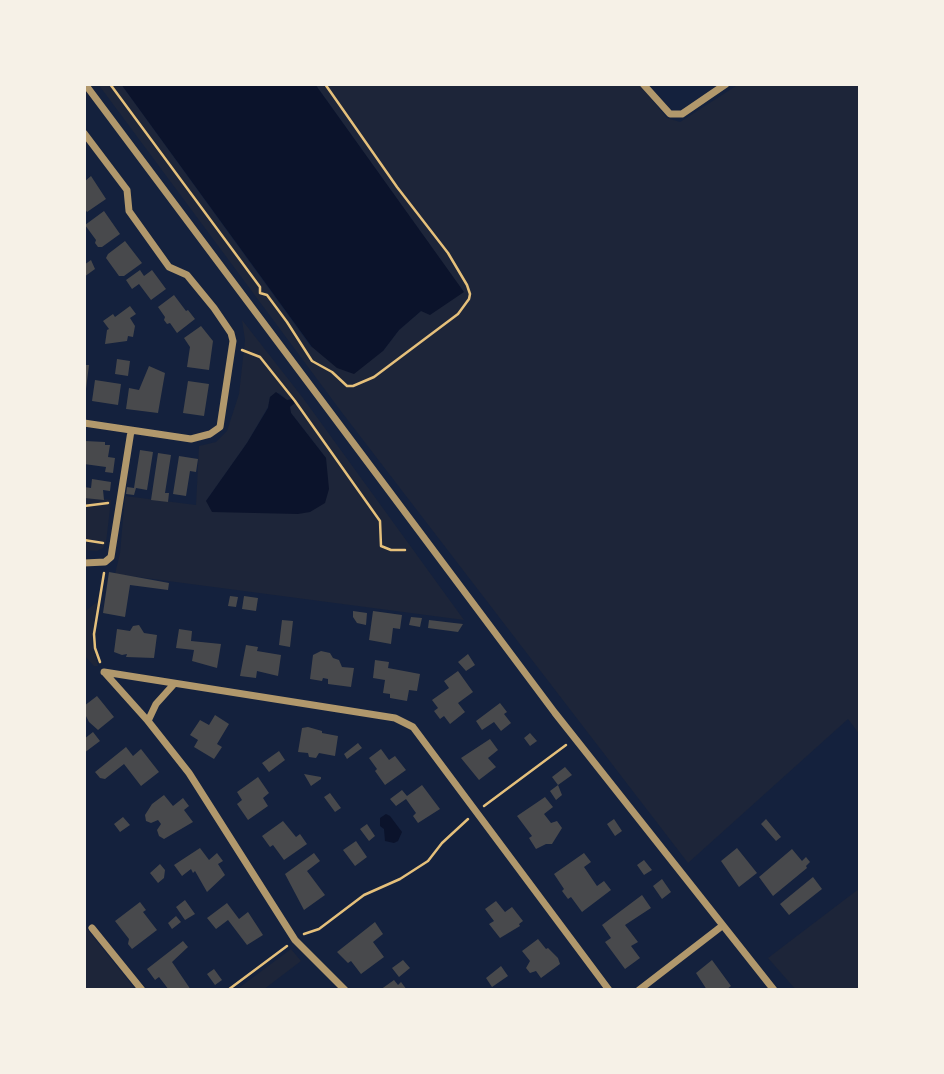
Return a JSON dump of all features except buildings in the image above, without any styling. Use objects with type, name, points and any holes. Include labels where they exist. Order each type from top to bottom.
[{"type":"street","points":[[85,84],[531,681],[774,990]]},
{"type":"street","points":[[643,84],[670,114],[682,114],[726,84]]},
{"type":"street","points":[[84,133],[127,190],[129,211],[170,267],[187,275],[214,308],[231,333],[232,346],[220,427],[191,439],[84,424]]},
{"type":"street","points":[[84,563],[105,562],[111,557],[131,431]]},
{"type":"street","points":[[104,672],[395,718],[413,727],[609,990]]},
{"type":"street","points":[[104,672],[148,721],[195,782],[295,940],[345,990]]},
{"type":"street","points":[[148,721],[156,704],[174,684]]},
{"type":"street","points":[[639,990],[722,926]]},
{"type":"street","points":[[92,928],[142,990]]},
{"type":"path","points":[[110,84],[253,276],[260,287],[260,293],[267,295],[287,322],[312,361],[332,372],[347,386],[353,386],[374,377],[458,314],[466,306],[470,294],[448,253],[389,177],[325,84]]},
{"type":"path","points":[[232,346],[260,357],[295,401],[380,521],[381,546],[391,550],[405,550]]},
{"type":"path","points":[[84,506],[108,503],[119,505]]},
{"type":"path","points":[[84,540],[113,544]]},
{"type":"path","points":[[104,672],[95,648],[94,634],[105,562]]},
{"type":"path","points":[[228,990],[301,935],[330,922],[364,895],[400,879],[428,861],[442,844],[477,812],[568,743]]},
{"type":"shaded area","points":[[98,84],[121,84],[311,347],[383,351],[399,330],[421,311],[463,292],[315,84],[639,84],[667,118],[680,122],[739,84],[860,84],[860,735],[848,719],[688,863],[340,410]]},
{"type":"shaded area","points":[[121,84],[315,84],[464,292],[430,315],[421,311],[399,330],[383,351],[354,374],[337,368],[312,347]]},
{"type":"shaded area","points":[[242,320],[303,398],[464,620],[115,574],[120,553],[125,496],[196,505],[199,446],[216,442],[227,431],[239,394],[245,340]],"holes":[[[279,393],[287,400],[291,413],[326,458],[206,501],[247,443],[268,407],[270,397]]]},
{"type":"shaded area","points":[[276,392],[287,400],[292,399],[295,403],[290,407],[291,413],[326,458],[329,489],[325,503],[310,512],[298,514],[212,512],[206,501],[247,443],[268,408],[270,397]]},
{"type":"shaded area","points":[[84,496],[111,500],[106,543],[97,551],[84,550]]},
{"type":"shaded area","points":[[97,602],[92,643],[98,666],[94,666],[84,655],[84,612]]},
{"type":"shaded area","points":[[386,814],[402,832],[394,843],[385,841],[384,829],[380,826],[380,818]]},
{"type":"shaded area","points":[[860,888],[860,990],[796,990],[768,958]]},
{"type":"shaded area","points":[[84,927],[86,928],[136,990],[85,990]]},
{"type":"shaded area","points":[[291,949],[301,961],[263,990],[236,990]]}]
